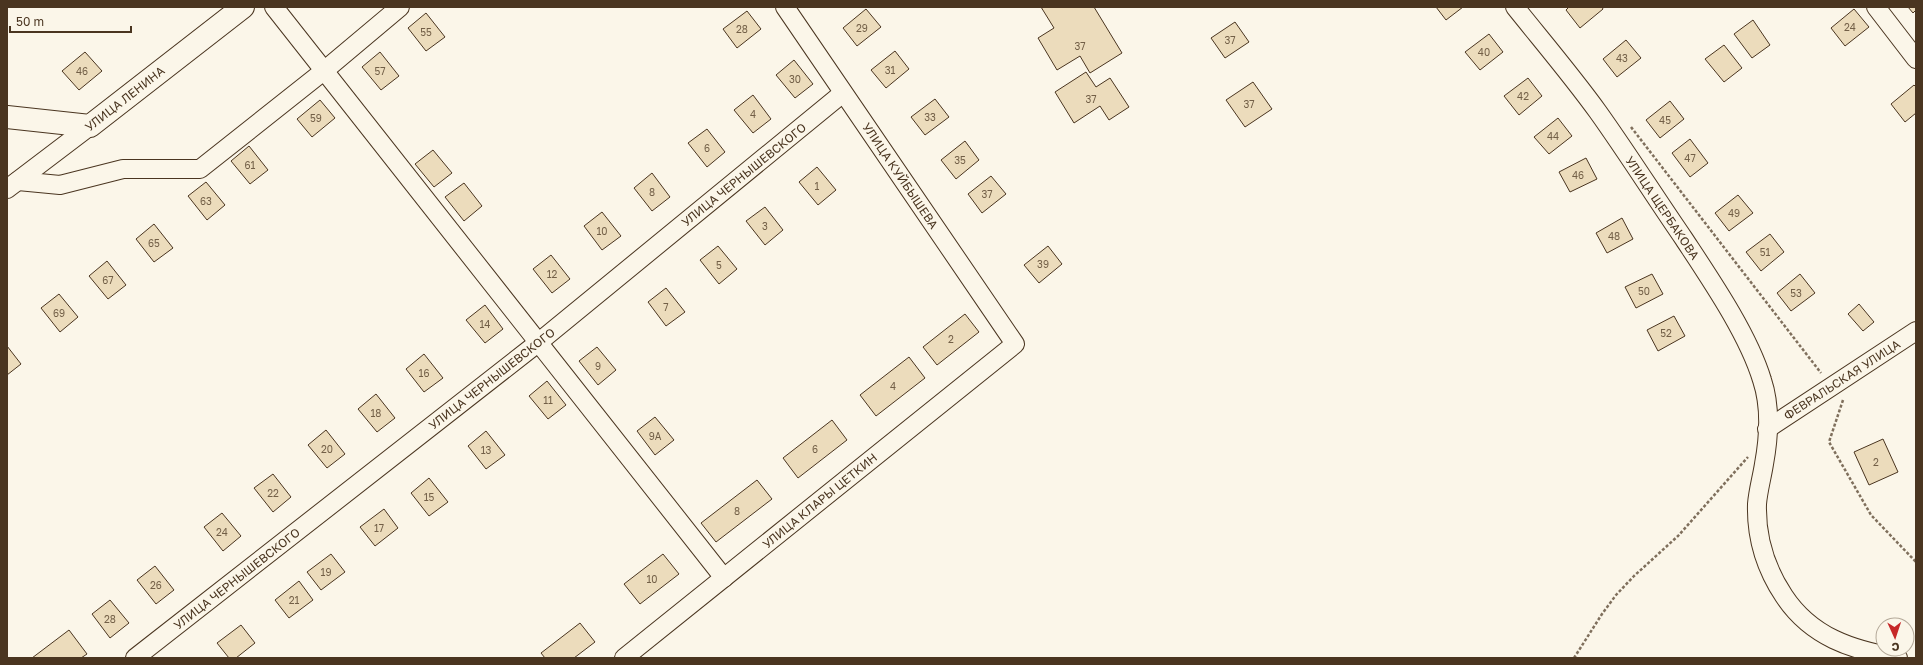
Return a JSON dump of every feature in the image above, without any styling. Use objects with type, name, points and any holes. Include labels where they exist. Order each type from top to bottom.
[{"type":"main road","name":"УЛИЦА ЛЕНИНА","points":[[90,126],[243,7]]},
{"type":"main road","points":[[7,117],[90,126]]},
{"type":"street","points":[[274,7],[724,578]]},
{"type":"street","points":[[12,185],[60,185],[123,168],[200,169],[325,70],[400,7]]},
{"type":"street","name":"УЛИЦА КУЙБЫШЕВА","points":[[785,7],[1015,344]]},
{"type":"street","name":"УЛИЦА ЩЕРБАКОВА","points":[[1515,7],[1597,111],[1700,265],[1753,354],[1763,381],[1768,405],[1767,435],[1757,503],[1760,539],[1769,570],[1785,598],[1807,622],[1825,635],[1858,650],[1898,658]]},
{"type":"street","points":[[1876,7],[1916,59]]},
{"type":"street","name":"УЛИЦА ЧЕРНЫШЕВСКОГО","points":[[136,658],[539,342],[843,93]]},
{"type":"street","name":"УЛИЦА ЛЕНИНА","points":[[12,185],[90,126]]},
{"type":"street","name":"ФЕВРАЛЬСКАЯ УЛИЦА","points":[[1767,435],[1831,387],[1916,331]]},
{"type":"street","name":"УЛИЦА КЛАРЫ ЦЕТКИН","points":[[624,658],[1015,344]]},
{"type":"path","points":[[1626,121],[1831,387],[1843,400],[1829,442],[1871,515],[1916,562]]},
{"type":"path","points":[[1574,658],[1616,595],[1634,576],[1678,536],[1721,485],[1767,435]]},
{"type":"building","points":[[1041,7],[1094,7],[1122,53],[1090,73],[1080,56],[1057,70],[1038,38],[1054,28]]},
{"type":"building","points":[[1436,7],[1463,7],[1446,20]]},
{"type":"building","points":[[1569,7],[1602,7],[1603,9],[1580,28],[1566,10]]},
{"type":"building","points":[[1908,7],[1916,7],[1916,10],[1913,13]]},
{"type":"building","points":[[866,9],[881,27],[857,46],[843,28]]},
{"type":"building","points":[[1854,9],[1869,27],[1845,46],[1831,28]]},
{"type":"building","points":[[747,11],[761,29],[737,48],[723,29]]},
{"type":"building","points":[[426,13],[445,37],[426,51],[408,28]]},
{"type":"building","points":[[1753,20],[1770,45],[1752,58],[1734,34]]},
{"type":"building","points":[[1235,22],[1249,42],[1225,58],[1211,38]]},
{"type":"building","points":[[1489,34],[1503,52],[1480,70],[1465,52]]},
{"type":"building","points":[[1626,40],[1641,58],[1617,77],[1603,59]]},
{"type":"building","points":[[1724,45],[1742,68],[1724,82],[1705,59]]},
{"type":"building","points":[[895,51],[909,69],[886,88],[871,70]]},
{"type":"building","points":[[85,52],[102,71],[79,90],[62,71]]},
{"type":"building","points":[[380,52],[399,76],[381,90],[362,67]]},
{"type":"building","points":[[794,60],[813,84],[795,98],[776,75]]},
{"type":"building","points":[[1086,72],[1096,87],[1110,78],[1129,107],[1109,120],[1100,106],[1074,123],[1055,92]]},
{"type":"building","points":[[1528,78],[1542,96],[1519,115],[1504,96]]},
{"type":"building","points":[[1253,82],[1272,109],[1245,127],[1226,100]]},
{"type":"building","points":[[1914,85],[1916,87],[1916,113],[1905,122],[1891,104]]},
{"type":"building","points":[[753,95],[771,119],[753,133],[734,110]]},
{"type":"building","points":[[935,99],[949,117],[925,135],[911,117]]},
{"type":"building","points":[[320,100],[335,118],[312,137],[297,119]]},
{"type":"building","points":[[1670,101],[1684,119],[1660,138],[1646,120]]},
{"type":"building","points":[[1558,118],[1572,136],[1549,154],[1534,137]]},
{"type":"building","points":[[707,129],[725,152],[707,167],[688,143]]},
{"type":"building","points":[[1690,139],[1708,163],[1690,177],[1672,153]]},
{"type":"building","points":[[965,141],[979,160],[956,179],[941,160]]},
{"type":"building","points":[[249,146],[268,170],[250,184],[231,161]]},
{"type":"building","points":[[433,150],[452,173],[434,187],[415,164]]},
{"type":"building","points":[[1586,158],[1597,179],[1570,192],[1559,172]]},
{"type":"building","points":[[817,167],[836,190],[818,205],[799,182]]},
{"type":"building","points":[[652,173],[670,197],[652,211],[634,188]]},
{"type":"building","points":[[991,176],[1006,194],[982,213],[968,194]]},
{"type":"building","points":[[206,182],[225,205],[207,220],[188,196]]},
{"type":"building","points":[[464,183],[482,206],[464,221],[445,197]]},
{"type":"building","points":[[1738,195],[1753,213],[1729,231],[1715,213]]},
{"type":"building","points":[[765,207],[783,230],[765,245],[746,221]]},
{"type":"building","points":[[602,212],[621,236],[602,250],[584,226]]},
{"type":"building","points":[[1622,218],[1633,239],[1607,253],[1596,233]]},
{"type":"building","points":[[154,224],[173,248],[154,262],[136,239]]},
{"type":"building","points":[[1770,234],[1784,252],[1761,271],[1746,252]]},
{"type":"building","points":[[718,246],[737,269],[719,284],[700,260]]},
{"type":"building","points":[[1048,246],[1062,264],[1039,283],[1024,265]]},
{"type":"building","points":[[551,255],[570,279],[552,293],[533,269]]},
{"type":"building","points":[[107,261],[126,285],[108,299],[89,276]]},
{"type":"building","points":[[1652,274],[1663,294],[1636,308],[1625,287]]},
{"type":"building","points":[[1800,274],[1815,293],[1791,311],[1777,293]]},
{"type":"building","points":[[666,288],[685,312],[666,326],[648,302]]},
{"type":"building","points":[[59,294],[78,317],[60,332],[41,308]]},
{"type":"building","points":[[1859,304],[1874,322],[1863,331],[1848,314]]},
{"type":"building","points":[[485,305],[503,329],[485,343],[466,320]]},
{"type":"building","points":[[965,314],[979,332],[937,365],[923,347]]},
{"type":"building","points":[[1674,316],[1685,336],[1658,351],[1647,330]]},
{"type":"building","points":[[7,346],[21,364],[7,375]]},
{"type":"building","points":[[597,347],[616,370],[598,385],[579,361]]},
{"type":"building","points":[[424,354],[443,378],[424,392],[406,369]]},
{"type":"building","points":[[909,357],[925,378],[876,416],[860,395]]},
{"type":"building","points":[[547,381],[566,405],[548,419],[529,396]]},
{"type":"building","points":[[376,394],[395,418],[377,432],[358,409]]},
{"type":"building","points":[[655,417],[674,440],[655,455],[637,431]]},
{"type":"building","points":[[832,420],[847,440],[798,478],[783,458]]},
{"type":"building","points":[[326,430],[345,454],[327,468],[308,445]]},
{"type":"building","points":[[486,431],[505,455],[486,469],[468,446]]},
{"type":"building","points":[[1883,439],[1898,472],[1869,485],[1854,452]]},
{"type":"building","points":[[273,474],[291,497],[273,512],[254,488]]},
{"type":"building","points":[[429,478],[448,502],[429,516],[411,493]]},
{"type":"building","points":[[757,480],[772,499],[716,542],[701,523]]},
{"type":"building","points":[[384,509],[398,528],[375,546],[360,527]]},
{"type":"building","points":[[222,513],[241,536],[223,551],[204,527]]},
{"type":"building","points":[[331,554],[345,572],[321,590],[307,572]]},
{"type":"building","points":[[663,554],[679,574],[640,604],[624,584]]},
{"type":"building","points":[[155,566],[174,590],[156,604],[137,580]]},
{"type":"building","points":[[299,581],[313,600],[289,618],[275,600]]},
{"type":"building","points":[[110,600],[129,623],[110,638],[92,614]]},
{"type":"building","points":[[580,623],[595,642],[574,658],[545,658],[541,653]]},
{"type":"building","points":[[241,625],[255,643],[236,658],[229,658],[217,643]]},
{"type":"building","points":[[69,630],[87,654],[81,658],[32,658]]}]
